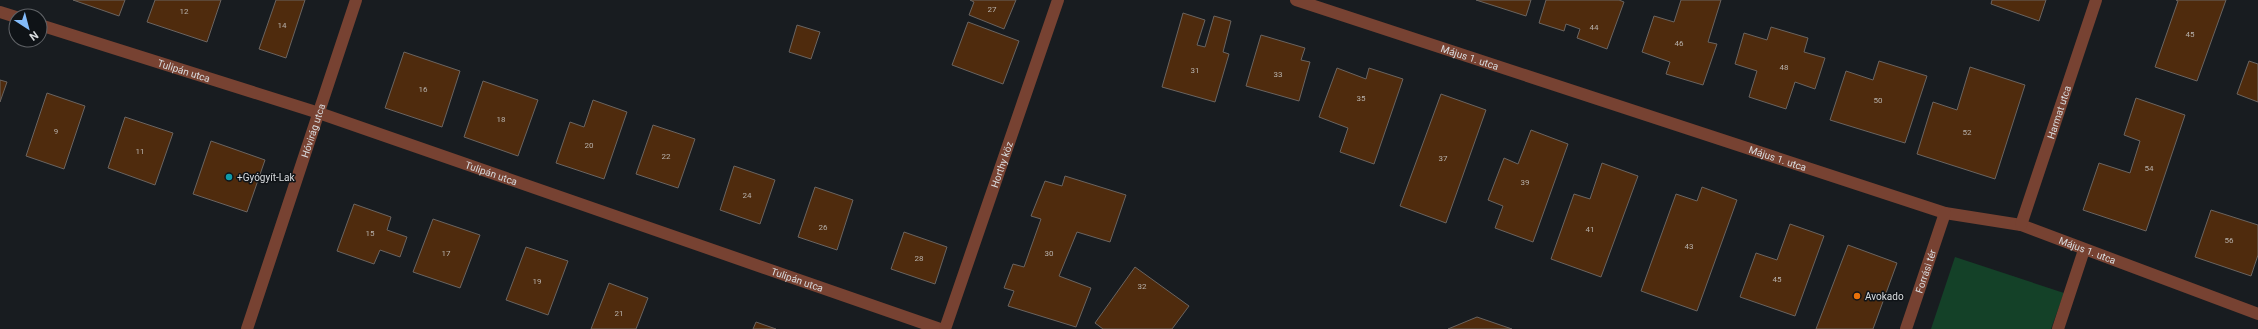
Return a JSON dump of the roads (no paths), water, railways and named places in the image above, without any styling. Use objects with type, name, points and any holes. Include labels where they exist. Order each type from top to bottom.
[{"type":"street","name":"Hóvirág utca","points":[[247,329],[356,0]]},
{"type":"street","name":"Horthy köz","points":[[944,329],[1058,0]]},
{"type":"street","name":"Május 1. utca","points":[[1296,0],[1945,213],[2021,225],[2084,250],[2258,314]]},
{"type":"street","name":"Harmat utca","points":[[2021,225],[2096,0]]},
{"type":"street","name":"Tulipán utca","points":[[48,28],[319,113],[940,329]]},
{"type":"street","name":"Forrási tér","points":[[1906,329],[1945,213]]},
{"type":"street","points":[[2058,329],[2084,250]]},
{"type":"place","name":"+Gyógyít-Lak","points":[[229,177]]},
{"type":"place","name":"Avokado","points":[[1857,296]]}]
